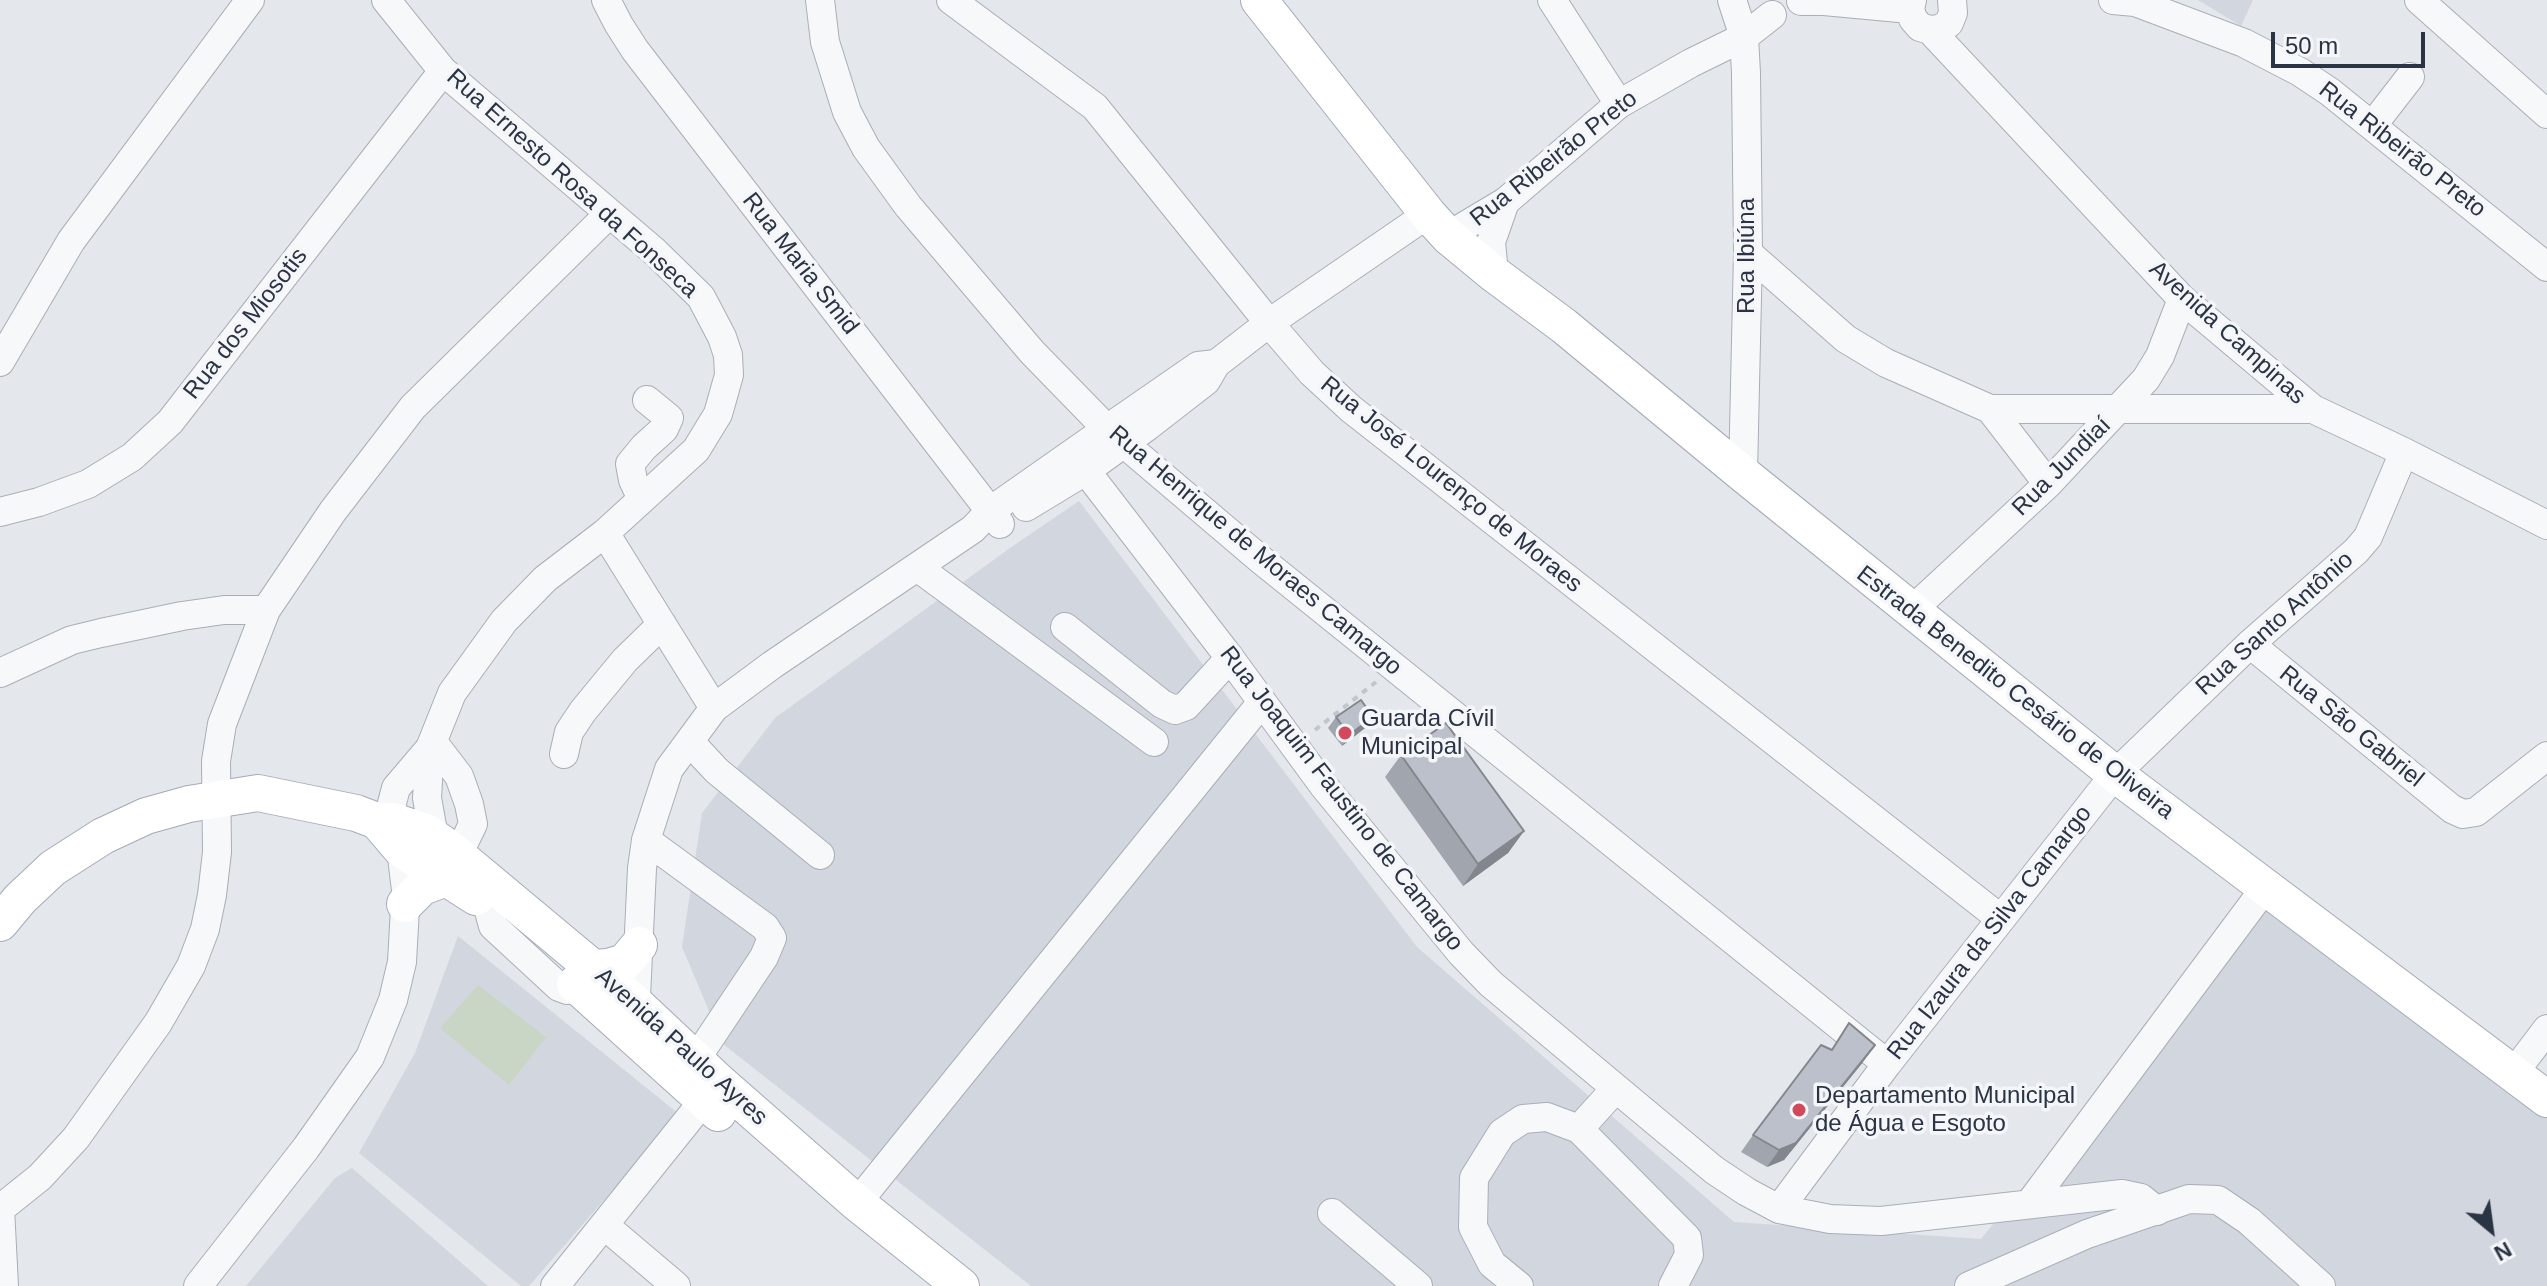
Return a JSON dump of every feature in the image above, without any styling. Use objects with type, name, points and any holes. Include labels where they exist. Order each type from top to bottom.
[{"type":"main road","name":"Estrada Benedito Cesário de Oliveira","points":[[1259,0],[1438,225],[1494,274],[1564,326],[2115,774],[2547,1099]]},
{"type":"main road","points":[[0,923],[53,868],[103,836],[146,816],[215,798],[258,793],[356,813],[417,858]]},
{"type":"main road","name":"Avenida Paulo Ayres","points":[[417,858],[487,904],[586,978],[634,1020],[699,1090],[926,1286]]},
{"type":"main road","name":"Avenida Paulo Ayres","points":[[417,858],[586,978]]},
{"type":"main road","points":[[586,978],[625,962],[639,945]]},
{"type":"main road","name":"Avenida Paulo Ayres","points":[[699,1090],[857,1203],[961,1286]]},
{"type":"street","points":[[0,362],[71,241],[250,0]]},
{"type":"street","name":"Rua Ernesto Rosa da Fonseca","points":[[386,0],[443,71],[655,252],[701,297],[722,337],[728,355],[729,375],[718,414],[696,450],[605,533],[545,579],[504,621],[452,693],[431,745],[396,788],[392,803],[417,858]]},
{"type":"street","name":"Rua Maria Smid","points":[[606,0],[635,50],[988,521]]},
{"type":"street","name":"Rua Henrique de Moraes Camargo","points":[[820,0],[825,42],[847,112],[866,148],[908,206],[1022,341],[1115,436],[1260,559],[1887,1064]]},
{"type":"street","name":"Rua José Lourenço de Moraes","points":[[951,0],[1095,107],[1269,323],[1312,373],[1351,409],[2001,919]]},
{"type":"street","points":[[1552,0],[1619,104]]},
{"type":"street","points":[[1734,0],[1755,13],[1772,15]]},
{"type":"street","name":"Rua Ibiúna","points":[[1734,0],[1744,37],[1748,253],[1743,474]]},
{"type":"street","points":[[1744,37],[1772,15],[1788,10],[1801,0]]},
{"type":"street","name":"Avenida Campinas","points":[[1801,0],[1911,5],[1913,19],[1920,27],[1930,30],[2182,299],[2313,409],[2547,525]]},
{"type":"street","points":[[1930,30],[1940,29],[1949,23],[1953,13],[1952,0]]},
{"type":"street","points":[[2419,0],[2547,114]]},
{"type":"street","name":"Rua Ribeirão Preto","points":[[2127,1],[2244,43],[2300,72],[2547,267]]},
{"type":"street","name":"Rua Ribeirão Preto","points":[[634,1020],[646,840],[669,769],[714,708],[917,567],[1080,462],[1198,366],[1216,364],[1269,323],[1438,225],[1505,202],[1619,104],[1744,37]]},
{"type":"street","name":"Rua dos Miosotis","points":[[0,512],[88,484],[132,457],[170,422],[443,71]]},
{"type":"street","points":[[2372,126],[2410,77]]},
{"type":"street","points":[[1494,274],[1491,242],[1505,202]]},
{"type":"street","points":[[4,1286],[0,1209],[40,1177],[76,1138],[158,1023],[191,966],[205,929],[212,895],[217,852],[216,761],[222,724],[266,610],[333,511],[413,407],[609,214]]},
{"type":"street","points":[[1748,253],[1846,339],[1886,363],[1990,409],[2313,409]]},
{"type":"street","name":"Rua Jundiaí","points":[[1911,611],[2048,484],[2146,379],[2160,356],[2182,299]]},
{"type":"street","points":[[642,499],[630,464],[664,429],[669,418],[647,400]]},
{"type":"street","points":[[1990,409],[2048,484]]},
{"type":"street","name":"Rua Santo Antônio","points":[[2115,774],[2250,644],[2356,551],[2368,537],[2404,452]]},
{"type":"street","name":"Rua Joaquim Faustino de Camargo","points":[[1080,462],[1323,785],[1461,953],[1491,984],[1714,1170],[1779,1209],[1830,1219],[1881,1221],[2122,1194],[2141,1198],[2157,1211]]},
{"type":"street","points":[[605,533],[714,708]]},
{"type":"street","points":[[917,567],[1154,742]]},
{"type":"street","points":[[0,673],[72,640],[101,633],[210,612],[266,610]]},
{"type":"street","points":[[564,754],[569,732],[583,711],[625,660],[662,624]]},
{"type":"street","points":[[1065,627],[1162,704],[1175,710],[1186,706],[1230,658]]},
{"type":"street","name":"Rua São Gabriel","points":[[2250,644],[2452,809],[2463,814],[2476,812],[2547,756]]},
{"type":"street","points":[[857,1203],[1262,702]]},
{"type":"street","points":[[690,742],[717,771],[820,855]]},
{"type":"street","points":[[417,858],[473,824],[459,776],[431,745]]},
{"type":"street","name":"Rua Ernesto Rosa da Fonseca","points":[[198,1286],[306,1148],[370,1057],[393,1000],[402,962],[427,798],[431,745]]},
{"type":"street","name":"Rua Izaura da Silva Camargo","points":[[1779,1209],[1887,1064],[2115,774]]},
{"type":"street","points":[[555,1286],[604,1225],[699,1090],[772,938],[765,927],[646,840]]},
{"type":"street","points":[[2030,1203],[2265,888]]},
{"type":"street","points":[[2513,1074],[2547,1029]]},
{"type":"street","points":[[1579,1129],[1607,1098],[1613,1086]]},
{"type":"street","points":[[1519,1286],[1492,1264],[1473,1227],[1474,1178],[1502,1133],[1523,1119],[1547,1117],[1579,1129],[1687,1238],[1689,1255],[1673,1286]]},
{"type":"street","points":[[1969,1286],[2087,1234],[2189,1199],[2218,1200],[2249,1221],[2321,1286]]},
{"type":"street","points":[[1332,1213],[1418,1286]]},
{"type":"street","points":[[604,1225],[676,1286]]},
{"type":"path","points":[[1315,730],[1366,689]]},
{"type":"shaded area","points":[[2198,0],[2253,0],[2241,26]]},
{"type":"shaded area","points":[[1079,501],[1417,947],[1734,1222],[1981,1239],[2257,897],[2547,1113],[2547,1286],[1031,1286],[723,1044],[682,947],[702,813],[775,718]]},
{"type":"shaded area","points":[[458,936],[679,1114],[529,1286],[521,1286],[359,1153],[415,1053]]},
{"type":"shaded area","points":[[352,1168],[488,1286],[246,1286],[335,1178]]},
{"type":"green space","points":[[478,985],[546,1037],[509,1085],[440,1028]]},
{"type":"building","points":[[1361,700],[1373,717],[1349,735],[1336,717]]},
{"type":"building","points":[[1446,723],[1524,831],[1478,864],[1401,755]]},
{"type":"building","name":"Departamento Municipal de Água e Esgoto","points":[[1849,1023],[1875,1045],[1796,1143],[1779,1150],[1753,1135],[1821,1045],[1832,1050]]},
{"type":"place","name":"Guarda Cívil Municipal","points":[[1345,733]]},
{"type":"place","name":"Departamento Municipal de Água e Esgoto","points":[[1799,1110]]}]
